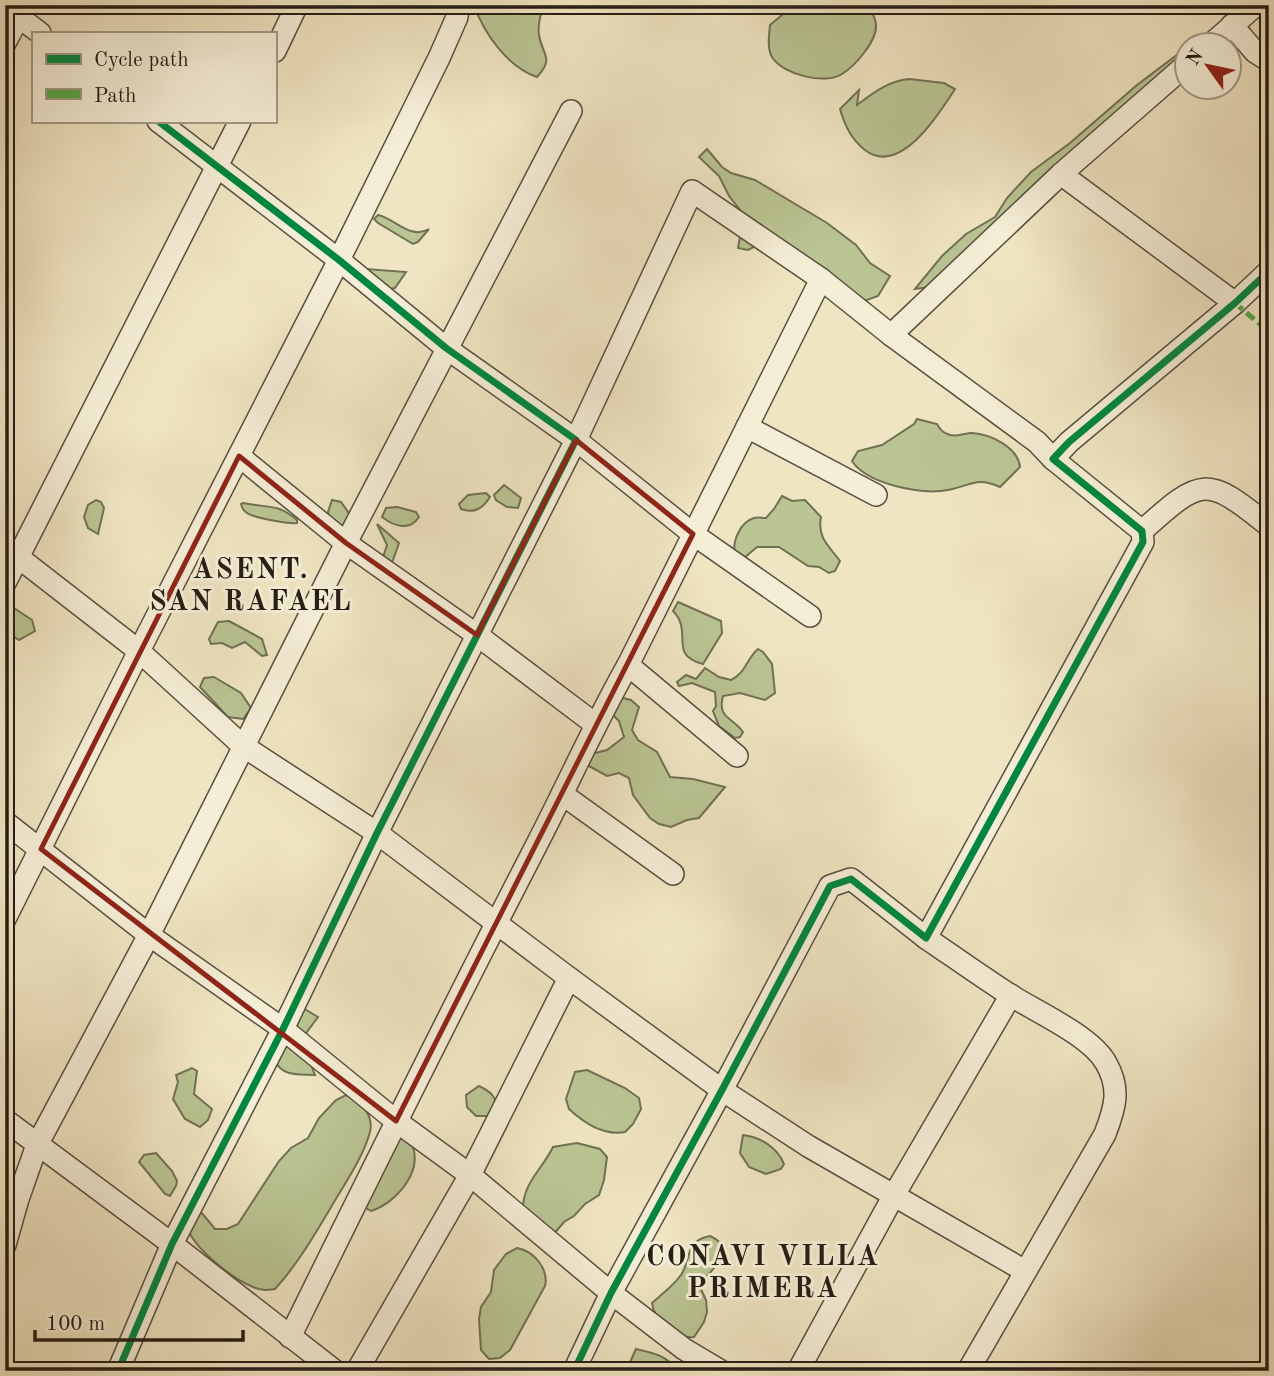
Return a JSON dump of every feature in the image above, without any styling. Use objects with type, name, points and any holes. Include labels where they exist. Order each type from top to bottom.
[{"type":"street","points":[[276,49],[297,5]]},
{"type":"street","points":[[5,919],[339,260],[439,58],[457,17],[458,5]]},
{"type":"street","points":[[1224,32],[1256,5]]},
{"type":"street","points":[[5,43],[22,11],[39,32]]},
{"type":"street","points":[[1232,25],[1255,52],[1269,61]]},
{"type":"street","points":[[891,335],[1061,174],[1172,77]]},
{"type":"street","points":[[5,1245],[37,1145],[149,935],[346,543],[571,111]]},
{"type":"street","points":[[159,122],[339,260],[446,348],[576,440],[693,534],[810,616]]},
{"type":"street","points":[[5,583],[240,122]]},
{"type":"street","points":[[1061,174],[1235,303]]},
{"type":"street","points":[[118,1371],[172,1244],[283,1029],[377,833],[576,440],[692,191],[821,279],[891,335],[1037,442],[1065,471],[1142,531],[1143,542],[926,938]]},
{"type":"street","points":[[1053,459],[1069,442],[1235,303],[1269,271]]},
{"type":"street","points":[[290,1337],[595,724],[628,665],[821,279]]},
{"type":"street","points":[[747,427],[876,495]]},
{"type":"street","points":[[239,456],[346,543],[477,635],[595,724]]},
{"type":"street","points":[[1142,531],[1177,499],[1194,490],[1212,488],[1226,494],[1269,526]]},
{"type":"street","points":[[18,557],[139,651],[243,746],[377,833],[722,1090],[808,1146],[1025,1270]]},
{"type":"street","points":[[628,665],[737,756]]},
{"type":"street","points":[[562,794],[673,874]]},
{"type":"street","points":[[5,822],[149,935],[283,1029],[396,1121],[470,1175],[611,1293],[684,1349],[720,1371]]},
{"type":"street","points":[[574,1371],[611,1293],[830,886],[850,879],[926,938],[1011,996],[1093,1045],[1106,1063],[1116,1089],[1115,1110],[1105,1135],[968,1371]]},
{"type":"street","points":[[357,1371],[470,1175],[569,978]]},
{"type":"street","points":[[798,1371],[894,1195],[1011,996]]},
{"type":"street","points":[[5,1120],[172,1244],[335,1371]]},
{"type":"highlighted area","points":[[576,440],[693,534],[396,1121],[41,849],[239,456],[346,543],[477,635]]},
{"type":"green space","points":[[474,5],[543,5],[539,31],[546,61],[537,77],[516,66],[498,48]]},
{"type":"green space","points":[[794,5],[867,5],[876,22],[873,38],[859,59],[835,77],[816,78],[785,69],[772,57],[769,50],[770,25]]},
{"type":"green space","points":[[1172,59],[1172,89],[938,286],[915,289],[942,256],[966,234],[995,217],[1007,198],[1031,172],[1070,143]]},
{"type":"green space","points":[[909,79],[944,83],[955,89],[929,126],[905,149],[892,155],[878,156],[865,150],[849,132],[840,109],[859,90],[857,105],[888,85]]},
{"type":"green space","points":[[707,149],[722,167],[731,173],[755,180],[827,223],[856,245],[870,263],[890,276],[878,296],[856,304],[768,240],[748,250],[738,248],[740,237],[747,228],[744,215],[729,196],[719,176],[699,157]]},
{"type":"green space","points":[[378,215],[416,232],[429,229],[413,244],[378,223],[374,219]]},
{"type":"green space","points":[[366,269],[406,272],[395,288],[389,289]]},
{"type":"green space","points":[[917,419],[937,424],[942,431],[950,435],[972,433],[995,439],[1014,453],[1020,467],[1000,487],[979,482],[948,490],[924,491],[882,482],[859,469],[852,461],[858,451],[882,445],[914,424]]},
{"type":"green space","points":[[504,485],[521,498],[518,508],[507,507],[496,500],[494,495]]},
{"type":"green space","points":[[486,493],[490,497],[481,507],[470,511],[461,509],[459,504],[468,495]]},
{"type":"green space","points":[[782,496],[792,501],[805,500],[821,517],[822,536],[840,561],[835,571],[829,573],[819,567],[808,566],[779,547],[757,547],[744,558],[735,554],[736,538],[741,528],[754,518],[766,518]]},
{"type":"green space","points":[[96,500],[101,502],[104,508],[98,534],[88,528],[84,517],[88,505]]},
{"type":"green space","points":[[332,500],[341,502],[351,516],[347,523],[341,526],[330,518],[328,512]]},
{"type":"green space","points":[[243,503],[278,508],[297,520],[297,523],[251,515],[243,510]]},
{"type":"green space","points":[[397,507],[416,512],[419,517],[411,524],[402,526],[382,517],[386,508]]},
{"type":"green space","points":[[377,524],[399,543],[393,560],[387,566],[383,557],[387,545]]},
{"type":"green space","points":[[678,602],[721,621],[722,633],[703,664],[692,660],[683,649],[679,619],[673,611]]},
{"type":"green space","points":[[11,606],[32,620],[35,631],[19,640],[5,631],[5,610]]},
{"type":"green space","points":[[229,621],[262,639],[267,655],[262,656],[245,642],[232,648],[222,643],[211,644],[209,639],[218,622]]},
{"type":"green space","points":[[758,649],[772,664],[775,693],[765,700],[740,693],[723,696],[724,714],[743,732],[740,737],[735,738],[719,726],[713,711],[716,706],[715,692],[692,683],[679,686],[677,682],[686,675],[696,679],[705,668],[719,677],[731,680],[740,674]]},
{"type":"green space","points":[[214,677],[241,693],[251,708],[243,719],[228,717],[200,687],[204,678]]},
{"type":"green space","points":[[619,697],[631,700],[639,707],[632,730],[638,740],[657,752],[670,777],[693,779],[725,787],[699,818],[671,827],[659,824],[650,818],[633,795],[629,778],[619,773],[607,776],[587,765],[591,754],[607,750],[624,737],[619,721],[611,713]]},
{"type":"green space","points":[[303,1008],[318,1017],[301,1040],[315,1075],[287,1072],[275,1061]]},
{"type":"green space","points":[[192,1068],[197,1071],[194,1094],[212,1109],[208,1120],[200,1127],[185,1119],[173,1099],[178,1082],[176,1075]]},
{"type":"green space","points":[[587,1070],[625,1088],[639,1098],[641,1109],[625,1132],[602,1130],[569,1109],[566,1099],[575,1072]]},
{"type":"green space","points":[[479,1086],[493,1096],[498,1112],[488,1116],[476,1116],[467,1107],[466,1095]]},
{"type":"green space","points":[[346,1095],[361,1105],[370,1120],[370,1132],[358,1162],[304,1250],[275,1289],[259,1289],[244,1283],[204,1252],[190,1234],[186,1225],[196,1206],[215,1229],[227,1229],[238,1224],[279,1161],[291,1148],[308,1138],[319,1118],[336,1100]]},
{"type":"green space","points":[[395,1128],[407,1137],[414,1149],[412,1171],[400,1192],[381,1207],[371,1211],[362,1206]]},
{"type":"green space","points":[[743,1135],[756,1138],[772,1148],[784,1164],[781,1169],[766,1174],[749,1167],[740,1153]]},
{"type":"green space","points":[[577,1143],[600,1149],[607,1157],[604,1180],[599,1195],[564,1222],[553,1235],[523,1208],[526,1191],[553,1147]]},
{"type":"green space","points":[[156,1153],[177,1181],[170,1196],[165,1194],[139,1162],[144,1155]]},
{"type":"green space","points":[[710,1236],[719,1241],[722,1254],[715,1267],[699,1285],[706,1300],[707,1312],[694,1337],[688,1337],[667,1327],[653,1309],[652,1303],[681,1275],[692,1246],[702,1238]]},
{"type":"green space","points":[[517,1248],[529,1253],[539,1262],[545,1273],[545,1286],[510,1350],[500,1358],[489,1359],[481,1350],[481,1307],[491,1292],[494,1270],[506,1254]]},
{"type":"green space","points":[[636,1349],[664,1358],[676,1371],[626,1371]]},
{"type":"marked path","points":[[1235,303],[1269,332]]},
{"type":"cycle path","points":[[118,1371],[172,1244],[283,1029],[377,833],[576,440],[446,348],[339,260],[159,122]]},
{"type":"cycle path","points":[[574,1371],[611,1293],[830,886],[851,879],[926,938],[1143,542],[1142,531],[1053,459],[1069,442],[1235,303],[1269,271]]},
{"type":"district","name":"ASENT. SAN RAFAEL","points":[[251,587]]},
{"type":"district","name":"CONAVI VILLA PRIMERA","points":[[763,1274]]}]
